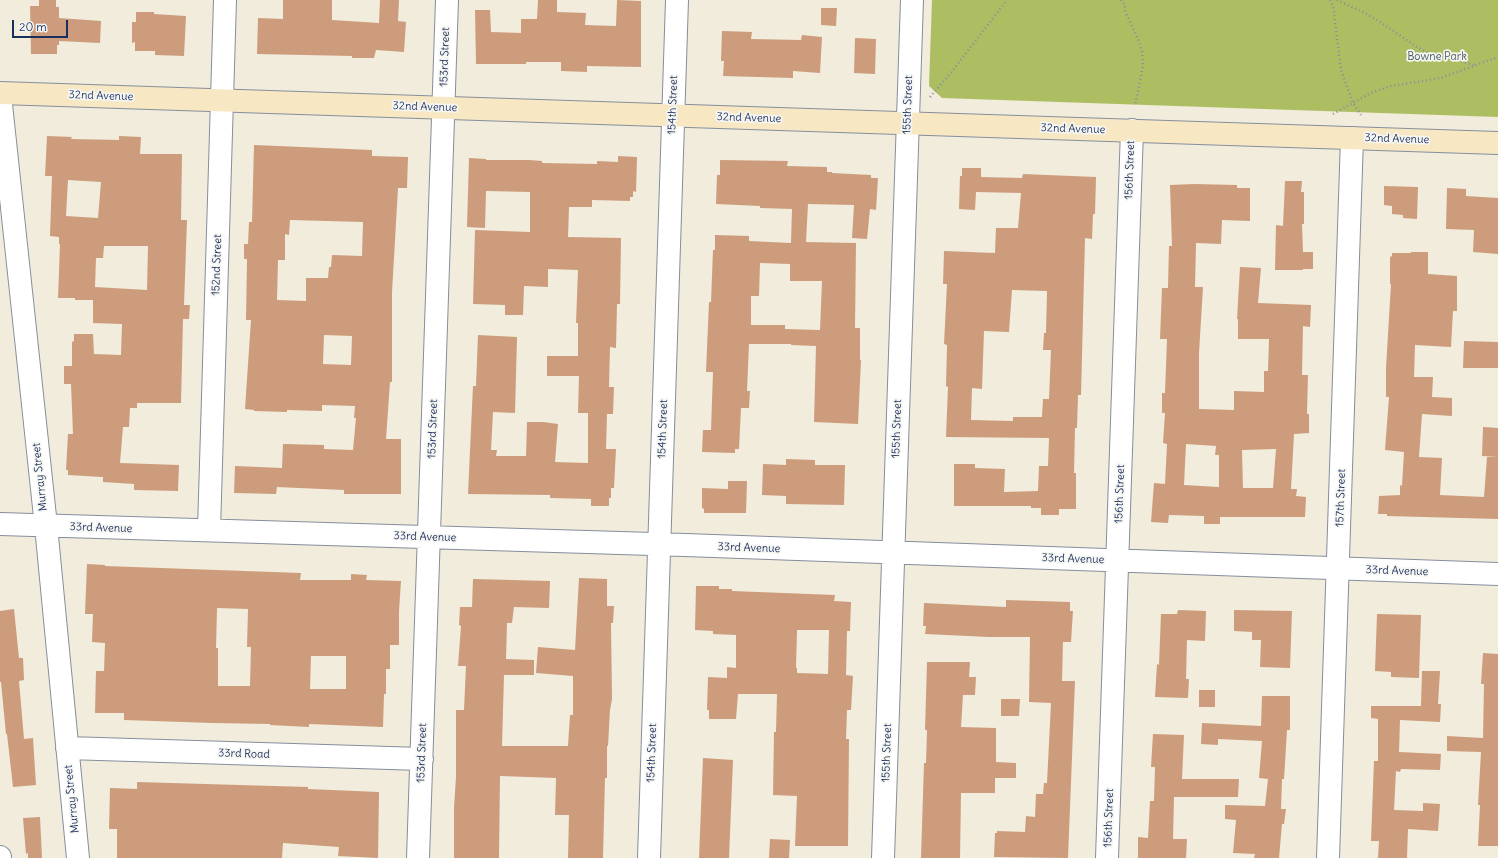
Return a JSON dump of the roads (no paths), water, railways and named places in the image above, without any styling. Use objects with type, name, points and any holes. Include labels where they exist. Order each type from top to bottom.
[{"type":"street","name":"152nd Street","points":[[209,530],[225,0]]},
{"type":"street","name":"153rd Street","points":[[418,858],[447,0]]},
{"type":"street","name":"154th Street","points":[[649,858],[677,0]]},
{"type":"street","name":"155th Street","points":[[883,858],[912,0]]},
{"type":"street","name":"32nd Avenue","points":[[0,94],[443,107],[1498,143]]},
{"type":"street","name":"Murray Street","points":[[0,94],[46,526],[78,858]]},
{"type":"street","name":"156th Street","points":[[1107,858],[1132,130]]},
{"type":"street","name":"157th Street","points":[[1328,858],[1352,138]]},
{"type":"street","name":"33rd Avenue","points":[[0,524],[429,537],[1498,574]]},
{"type":"street","name":"33rd Road","points":[[67,748],[422,759]]},
{"type":"park label","name":"Bowne Park","points":[[1437,57]]}]
